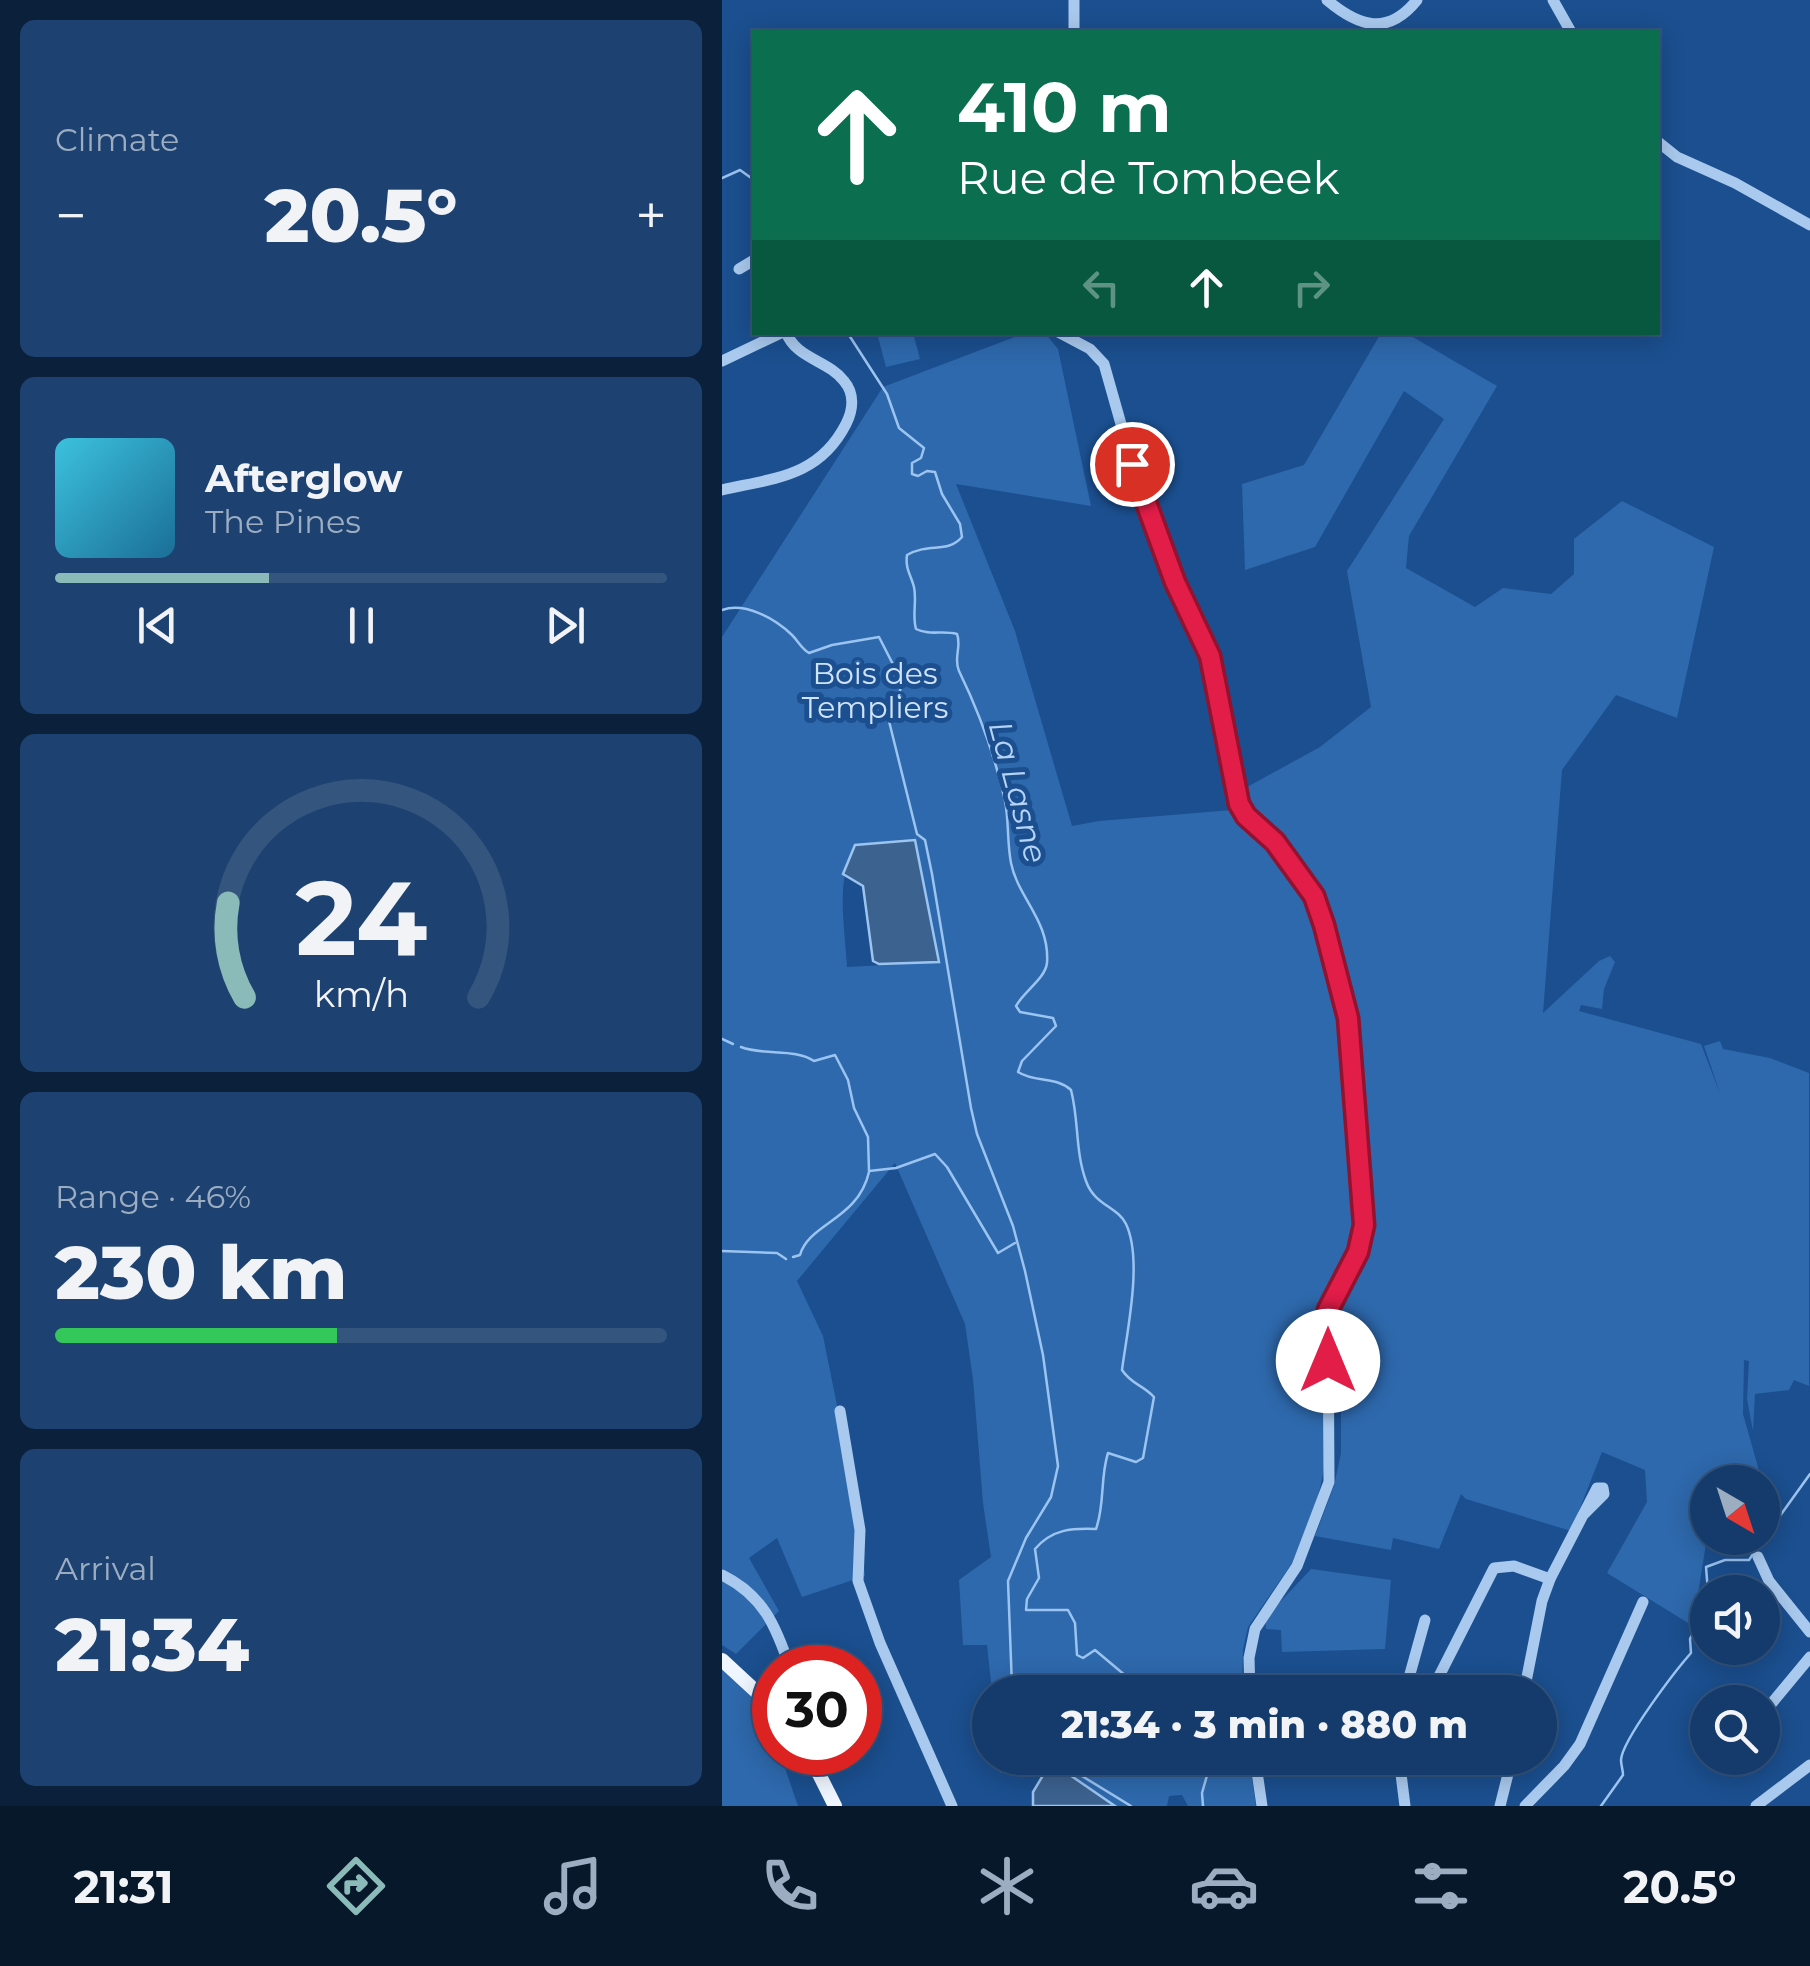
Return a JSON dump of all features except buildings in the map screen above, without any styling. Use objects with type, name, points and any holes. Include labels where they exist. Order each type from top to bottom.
[{"type":"main road","points":[[722,1660],[752,1688]]},
{"type":"main road","points":[[820,1775],[835,1806]]},
{"type":"street","points":[[1074,0],[1074,30]]},
{"type":"street","points":[[1328,0],[1353,19],[1374,24],[1398,19],[1418,0]]},
{"type":"street","points":[[1552,0],[1570,30]]},
{"type":"street","points":[[1660,142],[1677,156],[1810,224]]},
{"type":"street","points":[[738,269],[752,261]]},
{"type":"street","points":[[722,361],[778,335]]},
{"type":"street","points":[[722,490],[814,464],[831,447],[849,416],[852,399],[844,381],[795,348],[787,335]]},
{"type":"street","points":[[1063,335],[1090,350],[1104,364],[1132,464],[1175,582],[1210,656],[1239,804],[1246,816],[1275,842],[1314,896],[1348,1018],[1364,1225],[1358,1252],[1328,1310],[1331,1466],[1297,1566],[1254,1629],[1250,1675]]},
{"type":"street","points":[[840,1411],[860,1530],[858,1582],[903,1698],[952,1806]]},
{"type":"street","points":[[1527,1675],[1542,1600],[1583,1515]]},
{"type":"street","points":[[1758,1557],[1768,1580],[1810,1632]]},
{"type":"street","points":[[1440,1675],[1494,1568],[1514,1566],[1550,1579]]},
{"type":"street","points":[[724,1576],[755,1596],[768,1612],[781,1645]]},
{"type":"street","points":[[1525,1806],[1580,1744],[1643,1602]]},
{"type":"street","points":[[1410,1675],[1425,1620]]},
{"type":"street","points":[[1780,1693],[1810,1657]]},
{"type":"street","points":[[1756,1806],[1810,1764]]},
{"type":"street","points":[[1257,1775],[1262,1806]]},
{"type":"street","points":[[1401,1775],[1405,1806]]},
{"type":"street","points":[[1500,1806],[1508,1775]]},
{"type":"green space","points":[[878,335],[914,335],[920,359],[886,367]]},
{"type":"green space","name":"Bois des Templiers","points":[[1020,335],[1047,335],[1058,349],[1091,506],[956,484],[1015,631],[1072,826],[1232,810],[1258,831],[1238,792],[1320,747],[1371,707],[1347,571],[1444,419],[1404,391],[1315,547],[1245,570],[1242,484],[1304,465],[1380,335],[1409,335],[1497,386],[1409,536],[1406,568],[1475,607],[1503,588],[1551,594],[1574,574],[1574,539],[1622,501],[1714,547],[1677,718],[1616,695],[1562,770],[1543,1013],[1599,961],[1610,956],[1615,962],[1604,989],[1602,1009],[1581,1005],[1579,1011],[1701,1044],[1721,1096],[1704,1046],[1720,1041],[1723,1049],[1770,1058],[1809,1073],[1809,1386],[1794,1380],[1789,1390],[1755,1394],[1753,1431],[1747,1399],[1749,1361],[1744,1360],[1743,1414],[1757,1465],[1690,1465],[1690,1555],[1704,1555],[1701,1575],[1690,1575],[1690,1624],[1607,1573],[1647,1502],[1645,1470],[1602,1452],[1571,1531],[1466,1499],[1461,1494],[1439,1549],[1393,1538],[1391,1550],[1315,1536],[1334,1486],[1341,1453],[1341,1298],[1367,1249],[1369,1220],[1347,993],[1322,909],[1301,883],[1318,918],[1342,1014],[1341,1053],[1352,1157],[1355,1243],[1321,1315],[1325,1464],[1318,1498],[1292,1563],[1248,1627],[1242,1675],[990,1675],[987,1645],[963,1645],[959,1580],[991,1557],[973,1379],[965,1324],[895,1163],[797,1281],[823,1336],[858,1509],[865,1576],[802,1597],[777,1538],[749,1558],[779,1611],[736,1654],[722,1645],[722,637],[883,387]],"holes":[[[914,841],[939,962],[847,967],[845,874],[855,845]]]},
{"type":"green space","points":[[1311,1569],[1391,1580],[1385,1649],[1282,1652],[1281,1630],[1266,1629],[1265,1618]]},
{"type":"green space","points":[[722,1669],[752,1694],[752,1775],[787,1775],[798,1806],[722,1806]]},
{"type":"green space","points":[[1070,1775],[1251,1775],[1256,1806],[1188,1806],[1182,1795],[1169,1796],[1167,1806],[1115,1806]]},
{"type":"shaded area","points":[[915,840],[939,962],[879,964],[873,961],[863,886],[843,874],[855,845]]},
{"type":"shaded area","points":[[1043,1775],[1070,1775],[1115,1806],[1033,1806],[1033,1792]]},
{"type":"waterway","name":"La Lasne","points":[[722,178],[740,170],[752,179]]},
{"type":"waterway","name":"La Lasne","points":[[849,335],[887,394],[899,428],[924,448],[921,458],[912,463],[912,474],[935,472],[942,494],[960,524],[962,537],[944,547],[907,555],[908,568],[915,592],[916,629],[957,634],[957,666],[986,734],[1005,801],[1011,863],[1047,948],[1045,969],[1016,1006],[1020,1012],[1053,1018],[1056,1026],[1022,1061],[1018,1072],[1071,1090],[1086,1181],[1094,1195],[1122,1218],[1131,1239],[1134,1276],[1122,1370],[1154,1397],[1143,1458],[1136,1462],[1108,1453],[1096,1529],[1063,1531],[1048,1537],[1035,1549],[1039,1578],[1027,1599],[1026,1610],[1068,1610],[1075,1623],[1077,1655],[1083,1658],[1095,1650],[1125,1675]]},
{"type":"waterway","points":[[722,610],[740,608],[768,618],[809,653],[879,637],[902,682],[896,708],[886,709],[917,834],[925,840],[977,1134],[1013,1226],[1025,1271],[1043,1355],[1058,1466],[1051,1497],[1026,1538],[1008,1581],[1012,1675]]},
{"type":"waterway","points":[[722,1039],[733,1044]]},
{"type":"waterway","points":[[741,1047],[814,1061],[835,1055],[868,1137],[869,1171],[896,1168],[935,1154],[947,1167],[998,1253],[1015,1243]]},
{"type":"waterway","points":[[793,1257],[800,1255],[813,1235],[855,1201],[869,1172]]},
{"type":"waterway","points":[[722,1251],[777,1253],[786,1259]]},
{"type":"waterway","points":[[1780,1516],[1810,1474]]},
{"type":"waterway","points":[[1707,1575],[1706,1567],[1725,1560],[1749,1560],[1752,1555]]},
{"type":"waterway","points":[[1601,1806],[1623,1775],[1621,1760],[1630,1737],[1690,1654]]},
{"type":"waterway","points":[[1080,1775],[1131,1806]]},
{"type":"waterway","name":"La Lasne","points":[[1203,1806],[1207,1775]]},
{"type":"route","points":[[1132,464],[1175,582],[1210,656],[1239,804],[1246,816],[1275,842],[1314,896],[1348,1018],[1364,1225],[1358,1252],[1328,1310],[1328,1361]]}]
